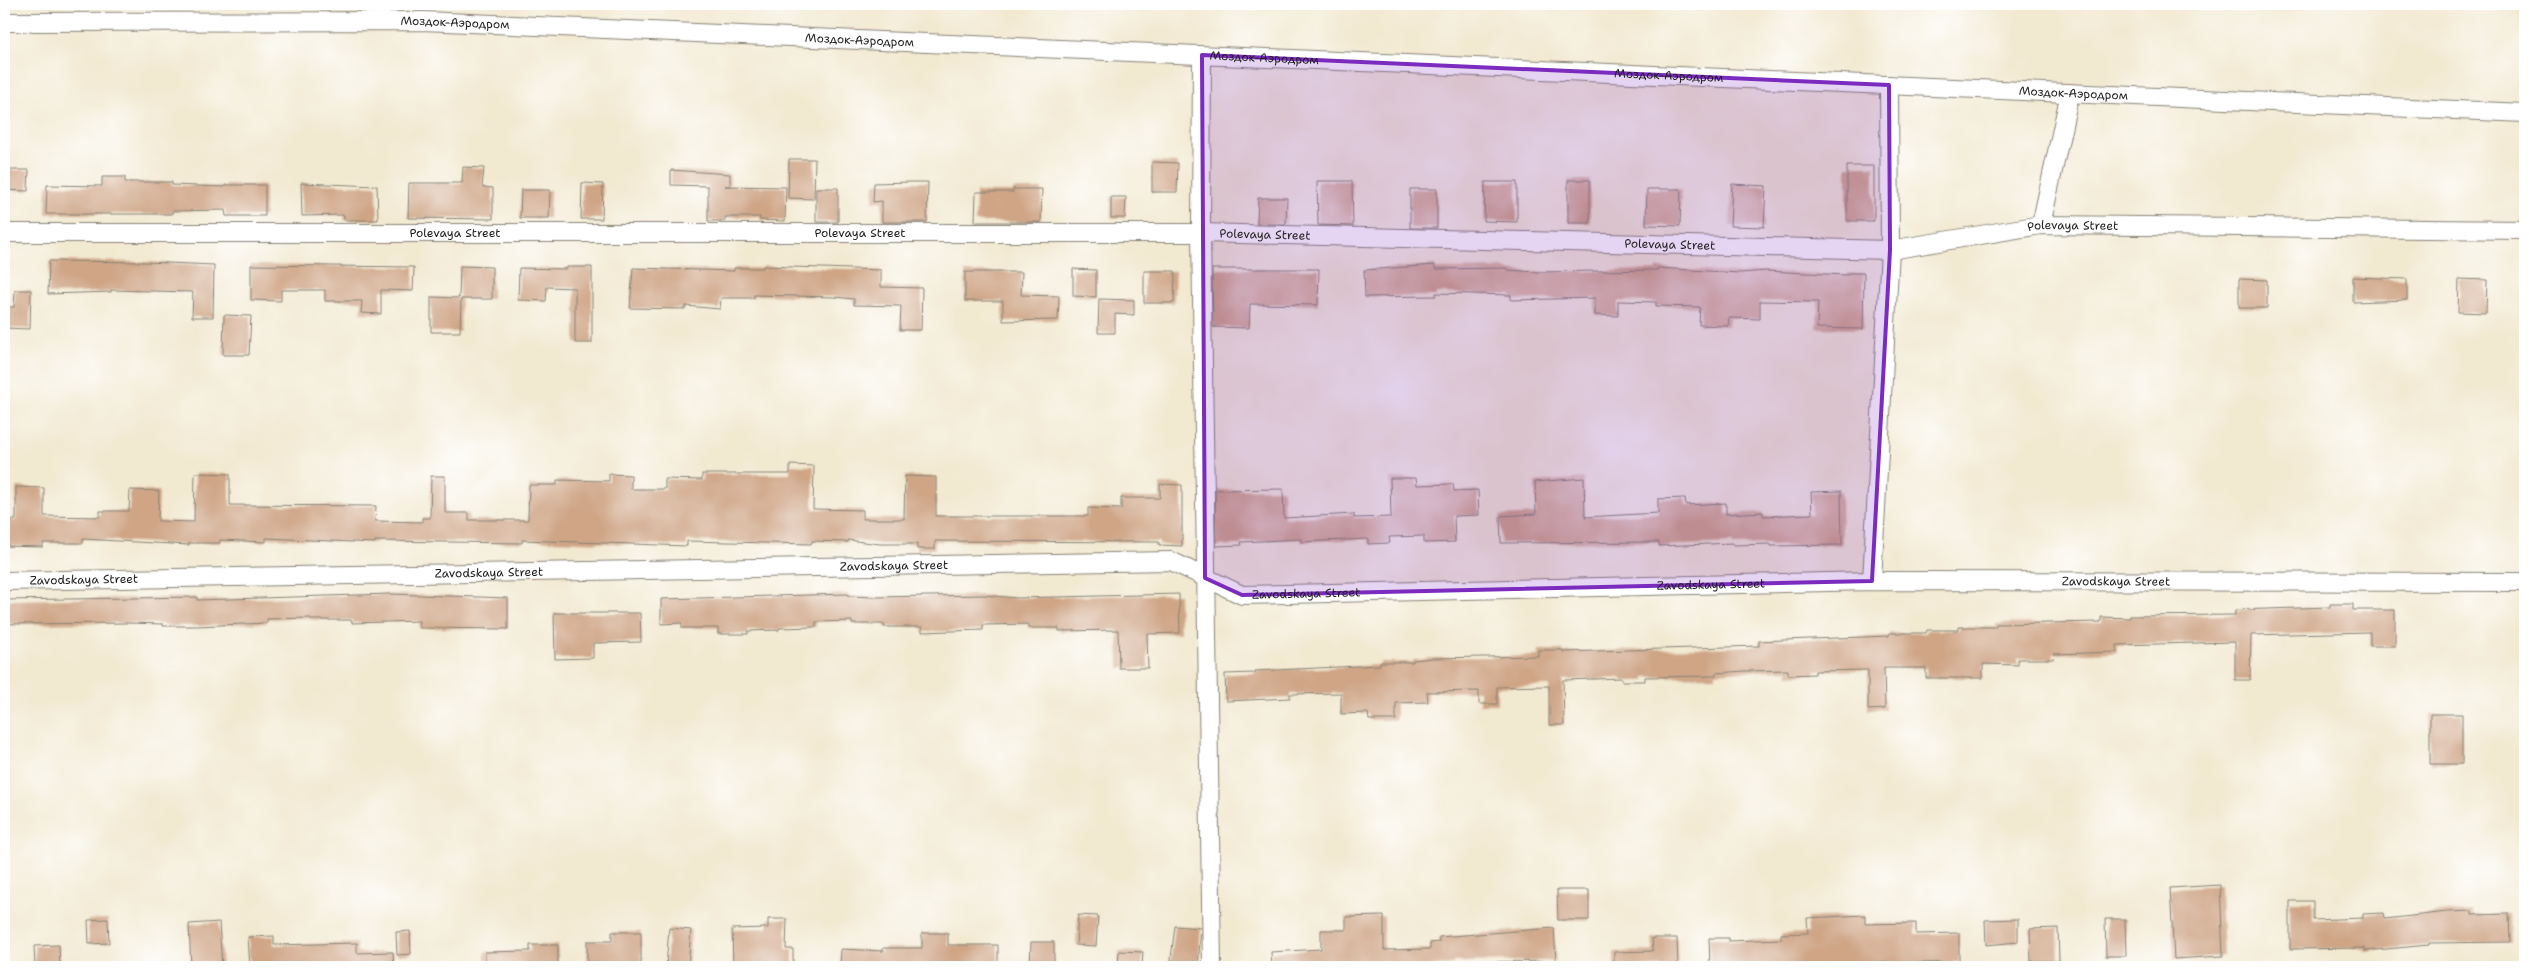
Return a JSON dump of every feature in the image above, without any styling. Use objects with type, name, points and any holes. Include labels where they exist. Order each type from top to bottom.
[{"type":"street","name":"Моздок-Аэродром","points":[[4,22],[423,21],[2525,113]]},
{"type":"street","points":[[1202,55],[1201,233],[1212,967]]},
{"type":"street","points":[[1872,581],[1890,250],[1889,85]]},
{"type":"street","points":[[2041,225],[2070,93]]},
{"type":"street","name":"Polevaya Street","points":[[4,233],[1201,233],[1890,250],[2041,225],[2525,230]]},
{"type":"street","name":"Zavodskaya Street","points":[[4,581],[1171,561],[1242,595],[1872,581],[2525,582]]},
{"type":"highlighted area","points":[[1202,55],[1889,85],[1890,250],[1872,581],[1242,595],[1205,578]]},
{"type":"building","points":[[789,159],[815,159],[814,199],[788,198]]},
{"type":"building","points":[[1152,162],[1178,163],[1177,192],[1152,192]]},
{"type":"building","points":[[1847,166],[1874,166],[1874,221],[1847,221]]},
{"type":"building","points":[[463,167],[484,168],[482,187],[493,188],[493,219],[408,218],[409,183],[462,183]]},
{"type":"building","points":[[4,170],[29,170],[28,191],[4,190]]},
{"type":"building","points":[[671,170],[730,174],[730,186],[725,186],[786,187],[785,221],[760,220],[760,217],[725,217],[725,221],[708,221],[708,186],[671,185]]},
{"type":"building","points":[[102,177],[125,177],[125,182],[172,182],[172,185],[225,187],[225,185],[265,185],[265,216],[226,216],[225,210],[172,211],[172,214],[46,214],[47,185],[102,186]]},
{"type":"building","points":[[1568,180],[1590,180],[1590,223],[1568,223]]},
{"type":"building","points":[[1317,181],[1352,181],[1353,226],[1318,225]]},
{"type":"building","points":[[928,182],[927,222],[882,222],[882,201],[873,202],[874,183]]},
{"type":"building","points":[[1485,182],[1517,182],[1517,222],[1484,221]]},
{"type":"building","points":[[301,183],[377,186],[378,220],[344,220],[344,215],[302,216]]},
{"type":"building","points":[[582,183],[603,184],[602,219],[581,219]]},
{"type":"building","points":[[1732,184],[1766,186],[1764,227],[1730,226]]},
{"type":"building","points":[[816,188],[838,188],[838,222],[816,222]]},
{"type":"building","points":[[1013,189],[1042,189],[1041,222],[975,222],[976,192],[1013,192]]},
{"type":"building","points":[[1410,189],[1437,189],[1437,228],[1410,228]]},
{"type":"building","points":[[1647,189],[1681,189],[1680,226],[1646,225]]},
{"type":"building","points":[[521,190],[550,190],[549,218],[520,218]]},
{"type":"building","points":[[1111,197],[1126,197],[1125,218],[1111,218]]},
{"type":"building","points":[[1258,198],[1287,198],[1286,224],[1257,224]]},
{"type":"building","points":[[49,261],[214,265],[213,317],[192,317],[193,292],[111,290],[111,292],[48,294]]},
{"type":"building","points":[[251,265],[414,267],[413,291],[381,290],[381,314],[361,313],[362,301],[325,301],[325,290],[281,290],[281,301],[251,300]]},
{"type":"building","points":[[1435,265],[1435,269],[1507,268],[1507,270],[1537,272],[1657,270],[1657,268],[1740,273],[1766,271],[1847,275],[1847,273],[1864,273],[1863,329],[1817,328],[1818,302],[1760,301],[1760,319],[1729,318],[1728,326],[1699,325],[1700,307],[1656,306],[1656,302],[1618,301],[1618,316],[1595,315],[1595,298],[1511,300],[1511,295],[1436,293],[1436,296],[1365,297],[1364,270]]},
{"type":"building","points":[[460,266],[492,267],[492,299],[461,299],[460,332],[431,332],[431,297],[459,298]]},
{"type":"building","points":[[763,266],[881,270],[881,287],[922,288],[921,330],[900,330],[901,306],[854,305],[854,299],[834,297],[754,295],[754,298],[721,298],[720,309],[686,306],[685,309],[630,308],[633,268],[734,271],[734,268],[763,268]]},
{"type":"building","points":[[567,267],[592,267],[592,343],[575,343],[575,288],[547,287],[546,301],[518,300],[519,268],[567,269]]},
{"type":"building","points":[[1073,269],[1096,270],[1096,297],[1073,296]]},
{"type":"building","points":[[1212,269],[1319,269],[1318,305],[1250,304],[1249,328],[1213,327]]},
{"type":"building","points":[[1144,271],[1175,271],[1174,303],[1144,303]]},
{"type":"building","points":[[965,272],[1022,272],[1021,295],[1059,296],[1058,320],[1003,321],[1003,301],[965,301]]},
{"type":"building","points":[[2353,277],[2407,279],[2407,300],[2353,302]]},
{"type":"building","points":[[2239,279],[2267,280],[2267,308],[2239,308]]},
{"type":"building","points":[[2459,279],[2487,280],[2486,313],[2458,312]]},
{"type":"building","points":[[15,290],[31,290],[30,329],[4,328],[4,307],[14,307]]},
{"type":"building","points":[[1099,299],[1134,300],[1134,315],[1115,314],[1115,333],[1098,333]]},
{"type":"building","points":[[224,315],[251,316],[249,355],[223,355]]},
{"type":"building","points":[[790,465],[814,466],[813,509],[863,510],[863,519],[904,519],[905,476],[936,477],[936,516],[1088,516],[1088,508],[1121,509],[1121,498],[1160,498],[1160,484],[1182,485],[1182,546],[1159,545],[1159,542],[935,541],[935,549],[917,549],[917,544],[880,544],[848,540],[848,542],[812,541],[811,544],[687,541],[687,546],[522,540],[522,543],[375,541],[375,543],[266,538],[266,542],[220,540],[220,543],[189,543],[189,545],[83,539],[83,543],[43,543],[43,547],[4,546],[4,520],[16,520],[16,487],[44,488],[44,516],[100,517],[100,511],[129,511],[130,490],[159,491],[158,521],[194,522],[195,473],[230,474],[230,505],[376,506],[375,521],[422,522],[422,518],[430,518],[431,476],[445,476],[445,513],[469,513],[469,520],[528,520],[529,485],[557,485],[557,480],[609,481],[609,474],[631,475],[631,489],[665,489],[665,479],[702,480],[702,474],[790,474]]},
{"type":"building","points":[[1390,478],[1416,478],[1417,485],[1453,484],[1454,491],[1478,490],[1479,515],[1454,516],[1455,542],[1424,543],[1424,536],[1389,537],[1390,543],[1368,544],[1368,539],[1301,542],[1301,539],[1241,542],[1242,545],[1216,546],[1215,490],[1283,489],[1284,518],[1354,514],[1354,518],[1391,517]]},
{"type":"building","points":[[1584,478],[1585,517],[1658,513],[1658,499],[1685,498],[1686,505],[1726,503],[1726,514],[1763,512],[1763,516],[1812,514],[1811,492],[1841,491],[1842,545],[1771,546],[1770,544],[1733,545],[1733,543],[1659,546],[1659,542],[1501,543],[1500,516],[1536,514],[1535,482]]},
{"type":"building","points":[[390,594],[508,598],[508,629],[419,628],[419,621],[352,623],[352,620],[311,620],[311,618],[267,619],[267,623],[197,626],[127,623],[4,624],[4,600],[197,597],[197,600]]},
{"type":"building","points":[[848,594],[848,596],[877,597],[983,595],[1017,598],[1179,594],[1180,633],[1147,634],[1148,668],[1119,668],[1118,630],[1059,631],[1059,628],[1028,628],[1028,624],[983,625],[983,630],[922,632],[922,627],[884,627],[884,624],[852,624],[852,621],[816,622],[816,627],[748,631],[748,634],[718,634],[718,628],[682,628],[682,623],[661,624],[661,599]]},
{"type":"building","points":[[2330,604],[2353,604],[2353,610],[2395,610],[2395,646],[2370,646],[2370,632],[2251,635],[2250,680],[2235,680],[2235,642],[2117,645],[2117,652],[2054,654],[2053,659],[2018,659],[2018,665],[1983,664],[1983,678],[1926,678],[1926,668],[1884,668],[1885,709],[1868,710],[1868,670],[1815,671],[1815,674],[1788,675],[1788,670],[1745,671],[1716,673],[1716,676],[1645,677],[1645,681],[1622,681],[1622,678],[1563,680],[1564,725],[1549,725],[1549,686],[1497,687],[1497,704],[1479,704],[1479,691],[1427,692],[1428,702],[1396,703],[1396,720],[1369,720],[1368,713],[1341,714],[1341,693],[1290,694],[1290,698],[1226,701],[1225,674],[1255,673],[1255,671],[1380,665],[1380,662],[1413,662],[1413,660],[1433,658],[1538,656],[1538,650],[1563,650],[1563,652],[1759,646],[1759,641],[1889,636],[1889,633],[1926,633],[1927,630],[1959,630],[1959,627],[1996,627],[1996,624],[2101,622],[2101,617],[2235,615],[2235,610],[2330,607]]},
{"type":"building","points":[[554,613],[640,613],[641,642],[593,643],[593,658],[555,659]]},
{"type":"building","points":[[2430,714],[2462,714],[2462,764],[2430,764]]},
{"type":"building","points":[[2220,885],[2223,956],[2174,959],[2170,888]]},
{"type":"building","points":[[1557,890],[1589,890],[1589,920],[1558,920]]},
{"type":"building","points":[[2290,901],[2313,901],[2313,920],[2363,918],[2363,914],[2384,913],[2385,919],[2447,912],[2472,911],[2472,915],[2509,914],[2510,942],[2429,943],[2429,945],[2365,951],[2365,948],[2290,949]]},
{"type":"building","points":[[1078,915],[1098,916],[1096,946],[1076,945]]},
{"type":"building","points":[[1865,915],[1865,924],[1916,923],[1916,934],[1959,933],[1959,962],[1888,966],[1888,962],[1799,967],[1710,967],[1709,938],[1729,938],[1729,941],[1781,939],[1781,934],[1808,933],[1807,918]]},
{"type":"building","points":[[1384,916],[1384,950],[1430,949],[1430,943],[1439,942],[1439,937],[1554,928],[1556,961],[1454,962],[1454,965],[1424,967],[1272,967],[1271,952],[1321,949],[1321,930],[1346,930],[1346,917]]},
{"type":"building","points":[[108,919],[109,943],[89,944],[88,920]]},
{"type":"building","points":[[768,919],[787,919],[786,949],[793,949],[793,967],[733,967],[732,929],[768,928]]},
{"type":"building","points":[[2018,919],[2018,942],[1986,945],[1985,920]]},
{"type":"building","points":[[2105,919],[2125,919],[2126,956],[2106,956]]},
{"type":"building","points":[[219,922],[222,967],[191,967],[189,924]]},
{"type":"building","points":[[1175,926],[1201,928],[1198,967],[1170,967]]},
{"type":"building","points":[[669,928],[691,930],[688,967],[666,967]]},
{"type":"building","points":[[2058,928],[2059,961],[2031,961],[2030,929]]},
{"type":"building","points":[[410,931],[411,954],[397,955],[396,932]]},
{"type":"building","points":[[612,932],[641,932],[641,967],[587,967],[587,941],[612,941]]},
{"type":"building","points":[[922,933],[948,933],[948,945],[998,945],[998,967],[840,967],[841,949],[883,951],[883,948],[922,948]]},
{"type":"building","points":[[274,936],[274,945],[357,943],[357,953],[393,952],[394,967],[250,967],[248,937]]},
{"type":"building","points":[[1652,938],[1677,938],[1678,967],[1614,967],[1614,952],[1653,951]]},
{"type":"building","points":[[1031,942],[1054,942],[1054,967],[1030,967]]},
{"type":"building","points":[[59,945],[60,967],[35,967],[34,946]]},
{"type":"building","points":[[530,945],[558,945],[558,967],[485,967],[485,952],[530,951]]},
{"type":"building","points":[[1119,951],[1143,952],[1142,967],[1118,967]]}]
